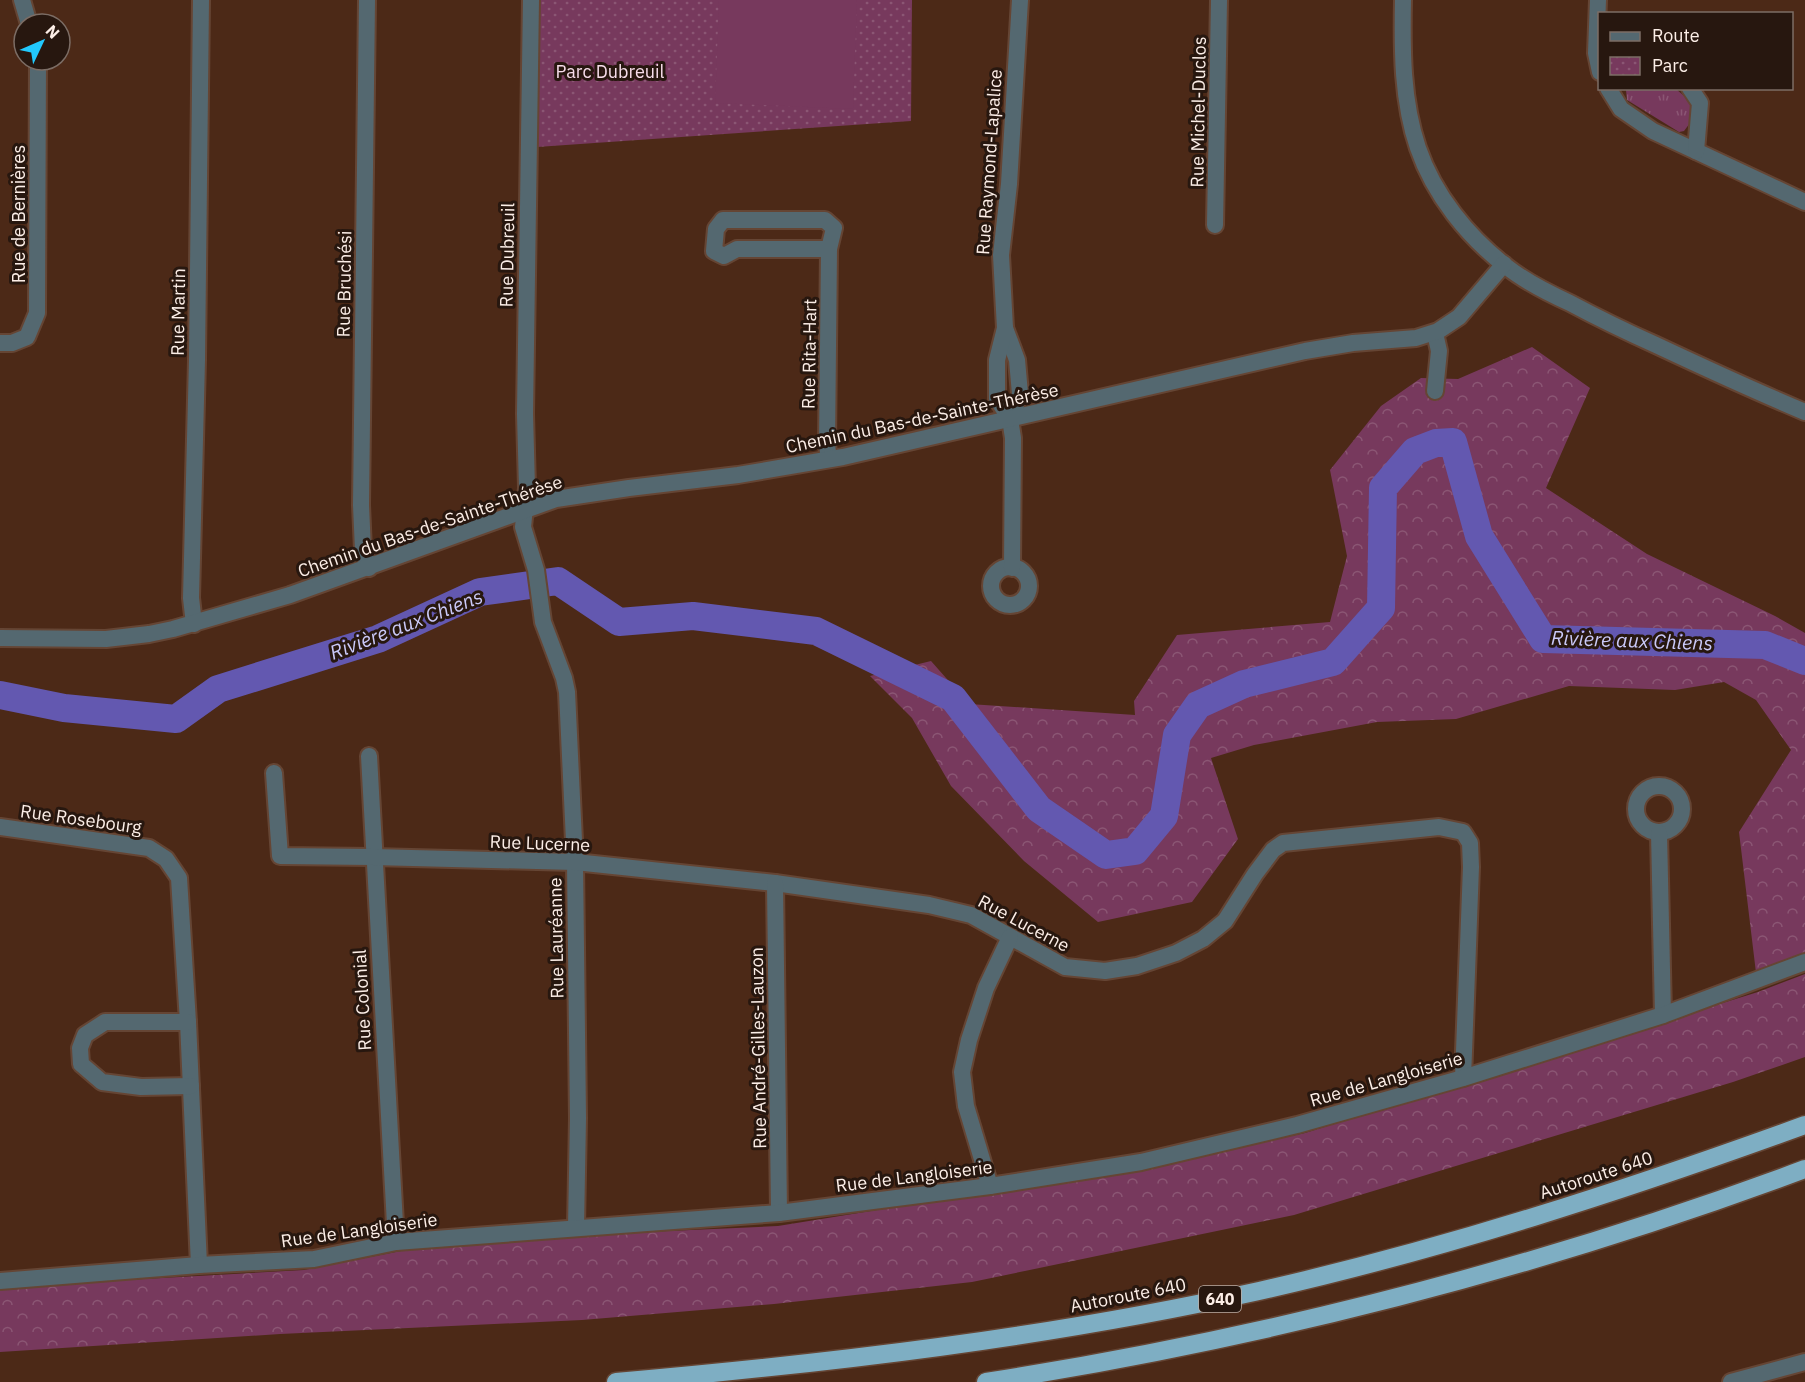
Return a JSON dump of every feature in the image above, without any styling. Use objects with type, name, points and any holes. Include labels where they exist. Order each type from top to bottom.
[{"type":"highway","name":"Autoroute 640","points":[[616,1382],[820,1363],[932,1349],[1114,1320],[1258,1291],[1366,1265],[1490,1231],[1628,1188],[1805,1125]]},
{"type":"highway","name":"640","points":[[986,1382],[1226,1338],[1414,1293],[1525,1263],[1624,1232],[1805,1169]]},
{"type":"street","name":"Rue Martin","points":[[194,624],[191,598],[197,360],[201,0]]},
{"type":"street","name":"Rue Bruchési","points":[[367,0],[361,483],[363,550],[369,568]]},
{"type":"street","name":"Rue Dubreuil","points":[[525,510],[531,0]]},
{"type":"street","name":"Rue Raymond-Lapalice","points":[[1010,419],[1020,394],[1017,360],[1005,328],[1001,255],[1009,184],[1020,0]]},
{"type":"street","name":"Rue Michel-Duclos","points":[[1215,225],[1220,0]]},
{"type":"street","points":[[1403,0],[1404,79],[1410,120],[1419,150],[1436,186],[1472,234],[1503,264],[1537,286],[1684,358],[1805,412]]},
{"type":"street","points":[[1598,0],[1596,53],[1598,66]]},
{"type":"street","name":"Rue de Bernières","points":[[0,343],[12,343],[27,337],[37,313],[38,72]]},
{"type":"street","points":[[1609,90],[1621,109],[1653,131],[1805,201]]},
{"type":"street","points":[[1691,90],[1700,103],[1696,151]]},
{"type":"street","name":"Rue Rita-Hart","points":[[829,249],[737,249],[724,256],[714,251],[716,229],[723,220],[825,220],[834,228],[829,249],[827,445],[829,459]]},
{"type":"street","name":"Chemin du Bas-de-Sainte-Thérèse","points":[[0,638],[106,639],[149,634],[194,624],[269,602],[556,499],[738,475],[829,459],[1317,348],[1416,338],[1449,326],[1503,264]]},
{"type":"street","name":"Rue Raymond-Lapalice","points":[[1005,328],[996,360],[996,396],[1010,419],[1013,438],[1012,568]]},
{"type":"street","points":[[1435,333],[1439,351],[1435,391]]},
{"type":"street","name":"Rue Lauréanne","points":[[525,510],[523,527],[536,570],[543,622],[567,692],[575,862],[578,1118],[576,1227]]},
{"type":"street","name":"Rue Colonial","points":[[369,756],[396,1242]]},
{"type":"street","name":"Rue Lucerne","points":[[274,773],[280,856],[373,856],[575,862],[775,883],[929,905],[960,912],[971,915],[1065,967],[1105,971],[1137,966],[1176,953],[1203,939],[1225,921],[1255,874],[1273,850],[1283,843],[1439,827],[1463,832],[1470,843],[1471,867],[1463,1078]]},
{"type":"street","name":"Rue Rosebourg","points":[[0,827],[149,848],[166,859],[179,878],[199,1265]]},
{"type":"street","points":[[1659,833],[1663,1015]]},
{"type":"street","name":"Rue André-Gilles-Lauzon","points":[[775,883],[779,1213]]},
{"type":"street","points":[[990,1186],[966,1106],[962,1072],[969,1040],[986,988],[1010,937]]},
{"type":"street","name":"Rue de Langloiserie","points":[[0,1281],[199,1265],[314,1259],[396,1242],[779,1213],[990,1186],[1141,1162],[1297,1125],[1463,1078],[1663,1015],[1805,962]]},
{"type":"street","points":[[188,1022],[105,1022],[85,1035],[80,1048],[81,1064],[102,1082],[141,1087],[190,1086]]},
{"type":"street","points":[[1731,1382],[1805,1362]]},
{"type":"green space","name":"Parc Dubreuil","points":[[539,0],[912,0],[911,121],[537,147]]},
{"type":"green space","points":[[719,0],[857,0],[853,109],[715,103]]},
{"type":"green space","points":[[1626,90],[1677,90],[1690,101],[1690,123],[1684,131],[1679,132],[1627,100]]},
{"type":"green space","points":[[1532,347],[1590,388],[1546,488],[1647,554],[1805,633],[1805,963],[1757,981],[1739,832],[1791,750],[1756,700],[1724,682],[1675,690],[1569,686],[1456,719],[1377,722],[1254,745],[1211,758],[1238,839],[1192,902],[1098,922],[1024,861],[951,786],[912,718],[870,676],[931,661],[969,704],[1135,715],[1134,701],[1177,635],[1330,622],[1347,556],[1330,470],[1381,406],[1421,378],[1458,379]]},
{"type":"green space","points":[[1805,974],[1805,1057],[1733,1082],[1294,1215],[972,1282],[774,1304],[582,1320],[280,1334],[0,1352],[0,1287],[304,1270],[406,1250],[579,1235],[778,1226],[1150,1166],[1305,1133],[1758,992]]},
{"type":"waterway","name":"Rivière aux Chiens","points":[[0,695],[64,708],[176,719],[218,689],[378,639],[480,592],[558,581],[619,622],[693,616],[816,631],[953,698],[1039,809],[1106,855],[1135,851],[1164,816],[1177,735],[1198,705],[1244,684],[1333,662],[1381,608],[1383,488],[1415,451],[1436,443],[1453,442],[1479,536],[1543,639],[1765,645],[1805,661]]}]
